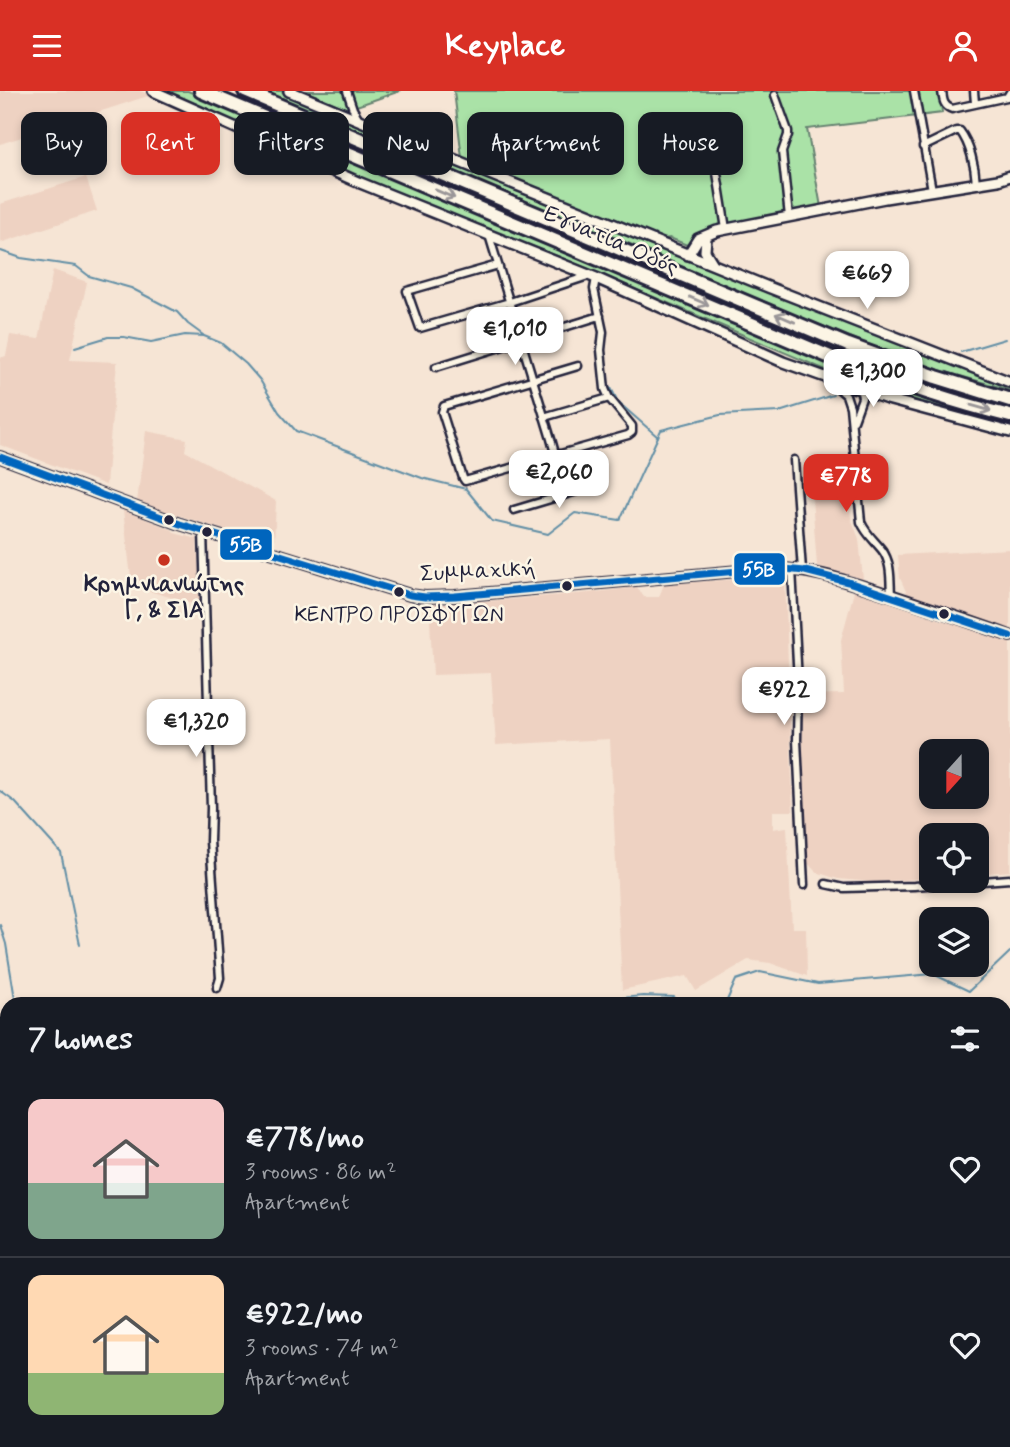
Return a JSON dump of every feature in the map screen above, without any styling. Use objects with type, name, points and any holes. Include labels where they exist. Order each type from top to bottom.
[{"type":"highway","name":"Εγνατία Οδός","points":[[201,91],[842,362],[939,396],[1010,416]]},
{"type":"highway","name":"Εγνατία Οδός","points":[[246,91],[848,345],[1010,400]]},
{"type":"street","points":[[153,91],[347,177],[593,276],[759,353],[861,391],[1010,432]]},
{"type":"street","points":[[289,91],[688,255],[1010,382]]},
{"type":"street","points":[[347,91],[360,120]]},
{"type":"street","points":[[914,91],[932,190]]},
{"type":"street","points":[[942,91],[944,102],[952,109],[1007,97],[1010,93]]},
{"type":"street","points":[[974,91],[975,103]]},
{"type":"street","points":[[775,95],[788,131],[782,152],[789,217]]},
{"type":"street","points":[[923,147],[960,131],[975,170],[976,183]]},
{"type":"street","points":[[717,175],[726,229]]},
{"type":"street","points":[[688,255],[696,242],[726,229],[1010,178]]},
{"type":"street","points":[[488,233],[566,493]]},
{"type":"street","points":[[706,236],[705,251],[714,265]]},
{"type":"street","points":[[498,265],[407,291],[421,328],[593,276]]},
{"type":"street","points":[[578,366],[444,406],[442,412],[465,481],[631,434],[632,426],[605,389],[601,344],[603,332],[593,276]]},
{"type":"street","points":[[436,367],[600,316]]},
{"type":"street","points":[[826,378],[846,395],[850,407],[861,522],[867,534],[886,556],[891,596]]},
{"type":"street","points":[[850,407],[861,391]]},
{"type":"street","points":[[853,422],[862,398],[861,391]]},
{"type":"street","points":[[544,417],[609,398]]},
{"type":"street","name":"Συμμαχική","points":[[0,457],[114,501],[400,593],[425,597],[478,594],[773,568],[797,569],[846,581],[1010,636]]},
{"type":"street","points":[[794,460],[797,740],[804,885]]},
{"type":"street","points":[[514,510],[597,485]]},
{"type":"street","points":[[203,531],[210,841],[220,978],[217,988]]},
{"type":"street","points":[[826,884],[844,888],[889,887],[1010,879]]},
{"type":"shaded area","points":[[0,91],[140,91],[151,95],[99,112],[21,112],[21,137],[0,144]]},
{"type":"shaded area","points":[[86,177],[97,211],[0,243],[0,204]]},
{"type":"shaded area","points":[[53,270],[87,282],[70,360],[117,362],[106,485],[0,445],[0,358],[6,356],[10,335],[39,339]]},
{"type":"shaded area","points":[[146,431],[187,439],[185,451],[276,501],[274,546],[137,502]]},
{"type":"shaded area","points":[[846,467],[851,518],[859,539],[863,579],[817,566],[810,471]]},
{"type":"shaded area","points":[[123,510],[173,530],[174,533],[197,539],[200,606],[132,586]]},
{"type":"shaded area","points":[[1010,549],[1010,629],[908,596],[900,578],[898,555]]},
{"type":"shaded area","points":[[785,576],[793,811],[773,811],[773,829],[787,827],[792,928],[806,928],[807,976],[770,963],[748,960],[696,991],[687,976],[622,990],[610,739],[496,745],[491,673],[433,675],[429,603],[487,601],[637,587],[644,597],[659,597],[664,584]]},
{"type":"shaded area","points":[[855,588],[943,621],[946,619],[1010,642],[1010,871],[989,873],[989,823],[919,823],[919,879],[873,882],[838,879],[816,872],[805,860],[801,695],[844,694],[841,640]]},
{"type":"green space","points":[[162,91],[188,91],[238,112],[234,112],[234,123],[220,117],[220,112],[209,112]]},
{"type":"green space","points":[[264,91],[281,91],[332,112],[313,112]]},
{"type":"green space","points":[[305,91],[400,91],[348,109]]},
{"type":"green space","points":[[454,91],[940,91],[942,113],[807,129],[821,207],[708,228],[687,245],[670,238],[664,239],[503,175],[624,175],[624,112],[467,112],[467,160],[462,158]]},
{"type":"green space","points":[[349,119],[363,125],[363,133],[349,127]]},
{"type":"green space","points":[[349,159],[363,165],[363,175],[387,175],[871,379],[1010,418],[1010,425],[866,387],[557,256],[349,174]]},
{"type":"green space","points":[[453,162],[467,168],[467,175],[484,175],[704,266],[1010,385],[1010,390],[917,364],[453,172]]},
{"type":"waterway","points":[[1,251],[21,258],[76,266],[89,276],[131,288],[177,312],[203,335]]},
{"type":"waterway","points":[[75,347],[108,337],[151,342],[185,335],[204,336],[221,343],[246,364],[260,380],[279,412],[296,431],[422,478],[466,489],[492,521],[548,534],[575,513],[620,520],[661,430],[720,415],[779,412],[833,395]]},
{"type":"waterway","points":[[961,352],[1005,339]]},
{"type":"waterway","points":[[611,388],[618,402],[658,437]]},
{"type":"waterway","points":[[0,791],[15,802],[61,853],[80,945]]},
{"type":"waterway","points":[[0,925],[15,997]]},
{"type":"waterway","points":[[729,997],[736,980],[760,972],[818,984],[933,974],[969,991],[1010,952]]},
{"type":"waterway","points":[[632,997],[674,997]]},
{"type":"transit line","name":"55Β","points":[[0,457],[180,524],[410,595],[455,596],[773,568],[805,571],[848,582],[1010,636]]},
{"type":"place","name":"Κρημνιανιώτης Γ, & ΣΙΑ","points":[[164,560]]},
{"type":"place","name":"ΚΕΝΤΡΟ ΠΡΟΣΦΥΓΩΝ","points":[[399,592]]}]
